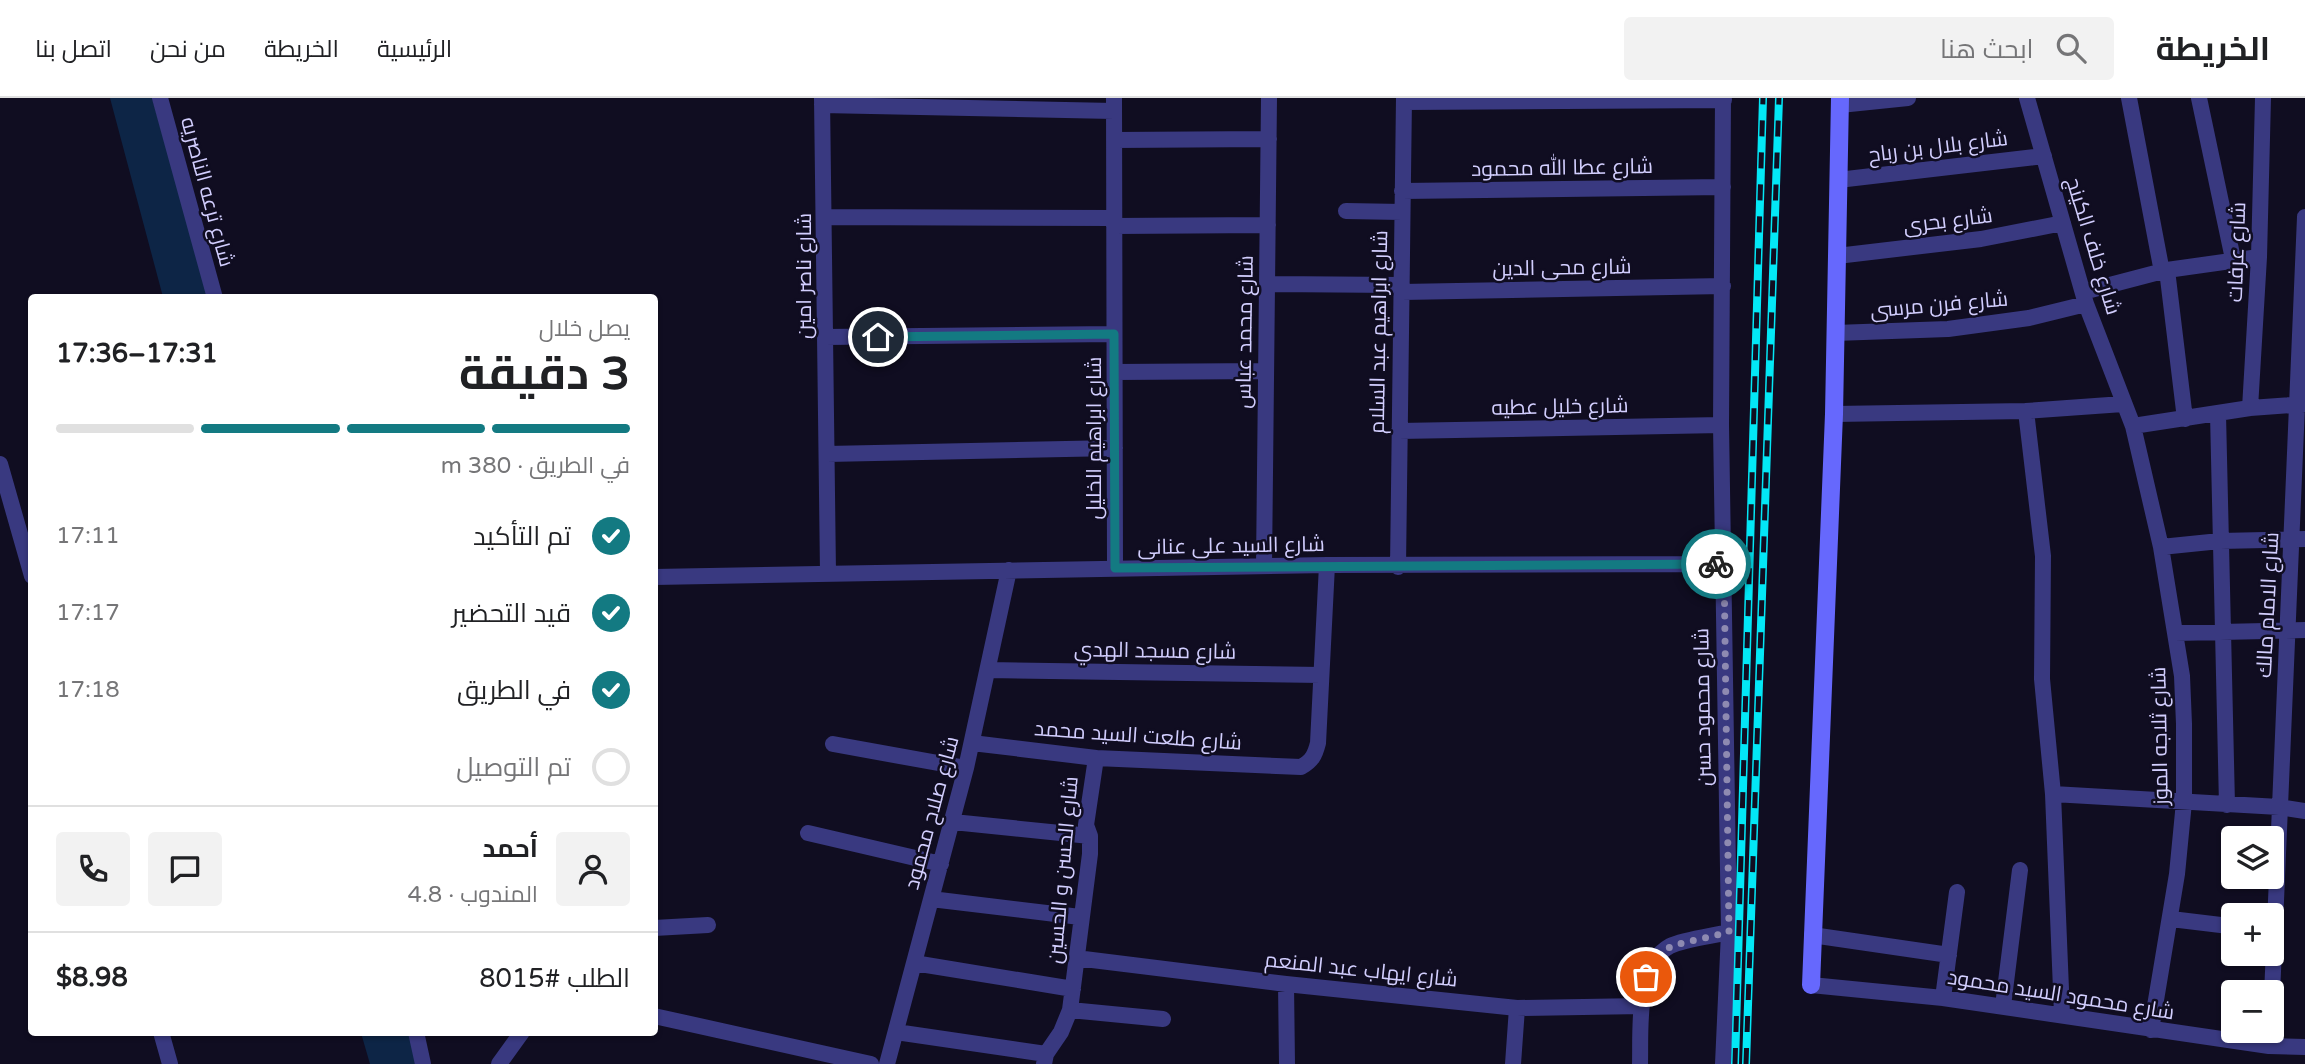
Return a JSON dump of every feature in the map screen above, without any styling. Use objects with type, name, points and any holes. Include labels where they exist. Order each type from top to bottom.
[{"type":"street","name":"شارع ترعه الناصريه","points":[[160,98],[214,294]]},
{"type":"street","name":"شارع محمد عباس","points":[[1264,566],[1269,98]]},
{"type":"street","points":[[1811,985],[1833,414],[1840,101],[1908,98]]},
{"type":"street","name":"شارع خلف الكينج","points":[[2030,98],[2085,298],[2123,404]]},
{"type":"street","points":[[2129,98],[2164,271],[2185,419]]},
{"type":"street","points":[[2199,98],[2233,259]]},
{"type":"street","name":"شارع عرفات","points":[[2250,408],[2259,257],[2263,98]]},
{"type":"street","points":[[1404,100],[1723,99]]},
{"type":"street","name":"شارع محمود حسن","points":[[1723,99],[1721,425],[1729,932],[1723,1064]]},
{"type":"street","name":"شارع ابراهيم عبد السلام","points":[[1398,566],[1404,100]]},
{"type":"street","points":[[822,102],[1114,104]]},
{"type":"street","name":"شارع ناصر امين","points":[[822,102],[828,573]]},
{"type":"street","name":"شارع ابراهيم الخليل","points":[[1114,104],[1115,568]]},
{"type":"street","points":[[1114,141],[1269,139]]},
{"type":"street","name":"شارع بلال بن رباح","points":[[1838,180],[2044,156]]},
{"type":"street","name":"شارع عطا الله محمود","points":[[1402,191],[1723,187]]},
{"type":"street","points":[[1346,211],[1402,212]]},
{"type":"street","points":[[824,217],[1268,225]]},
{"type":"street","name":"شارع الامام مالك","points":[[2273,980],[2287,630],[2298,539],[2305,217]]},
{"type":"street","name":"شارع بحرى","points":[[1837,256],[1981,239],[2063,223]]},
{"type":"street","name":"شارع فرن مرسى","points":[[1835,333],[1961,328],[2029,318],[2164,271],[2259,257]]},
{"type":"street","name":"شارع محى الدين","points":[[1267,284],[1401,289],[1723,286]]},
{"type":"street","points":[[825,337],[1114,334]]},
{"type":"street","points":[[1115,372],[1266,371]]},
{"type":"street","points":[[1833,414],[2026,411],[2123,404]]},
{"type":"street","name":"شارع ثلاجه الموز","points":[[2123,404],[2133,426],[2161,547],[2184,696],[2184,802],[2171,919],[2151,1030]]},
{"type":"street","points":[[2133,426],[2250,408],[2302,404]]},
{"type":"street","points":[[2026,411],[2043,556],[2042,678],[2053,794],[2062,1014]]},
{"type":"street","points":[[2218,414],[2227,805]]},
{"type":"street","name":"شارع خليل عطيه","points":[[1399,430],[1721,425]]},
{"type":"street","points":[[827,454],[1115,448]]},
{"type":"street","points":[[0,464],[28,562]]},
{"type":"street","points":[[2161,547],[2220,541],[2298,539]]},
{"type":"street","name":"شارع السيد على عنانى","points":[[658,577],[1327,565],[1724,564]]},
{"type":"street","points":[[1321,675],[1327,565]]},
{"type":"street","name":"شارع صلاح محمود","points":[[887,1064],[953,822],[1009,570]]},
{"type":"street","points":[[2175,632],[2305,630]]},
{"type":"street","name":"شارع مسجد الهدي","points":[[988,670],[1321,675]]},
{"type":"street","name":"شارع طلعت السيد محمد","points":[[972,744],[1096,758],[1301,767],[1310,763],[1315,753],[1321,675]]},
{"type":"street","points":[[833,744],[966,768]]},
{"type":"street","name":"شارع الحسن و الحسين","points":[[1045,1059],[1070,1010],[1090,854],[1090,836],[1086,825],[1096,758]]},
{"type":"street","points":[[2053,794],[2279,807],[2305,811]]},
{"type":"street","points":[[953,822],[1090,836]]},
{"type":"street","points":[[808,833],[941,864]]},
{"type":"street","points":[[2003,1006],[2020,870]]},
{"type":"street","points":[[1943,998],[1957,892]]},
{"type":"street","points":[[931,899],[1080,917]]},
{"type":"street","points":[[2171,919],[2221,925]]},
{"type":"street","points":[[658,928],[708,925]]},
{"type":"street","points":[[1640,1064],[1646,977],[1661,955],[1671,946],[1729,932]]},
{"type":"street","points":[[1812,935],[1949,955]]},
{"type":"street","name":"شارع ايهاب عبد المنعم","points":[[1076,958],[1286,984],[1517,1008],[1642,1006]]},
{"type":"street","points":[[914,963],[1073,989]]},
{"type":"street","points":[[1286,984],[1287,1064]]},
{"type":"street","name":"شارع محمود السيد محمود","points":[[1811,985],[1943,998],[2062,1014],[2151,1030],[2221,1035]]},
{"type":"street","points":[[1513,1064],[1517,1008]]},
{"type":"street","points":[[1070,1010],[1163,1019]]},
{"type":"street","points":[[658,1017],[871,1064]]},
{"type":"street","points":[[896,1032],[1045,1059]]},
{"type":"street","points":[[162,1036],[170,1064]]},
{"type":"street","points":[[417,1036],[423,1064]]},
{"type":"street","points":[[499,1064],[519,1036]]},
{"type":"street","name":"شارع محمود السيد محمود","points":[[2284,1042],[2305,1047]]},
{"type":"water","points":[[110,98],[152,98],[208,294],[162,294]]},
{"type":"water","points":[[362,1036],[414,1036],[421,1064],[370,1064]]},
{"type":"railway","points":[[1735,1064],[1763,98]]},
{"type":"railway","points":[[1746,1064],[1779,98]]},
{"type":"way so far","points":[[1646,977],[1661,955],[1671,946],[1729,932],[1724,564],[1716,564]]},
{"type":"route","points":[[878,337],[1114,334],[1115,568],[1716,564]]}]
